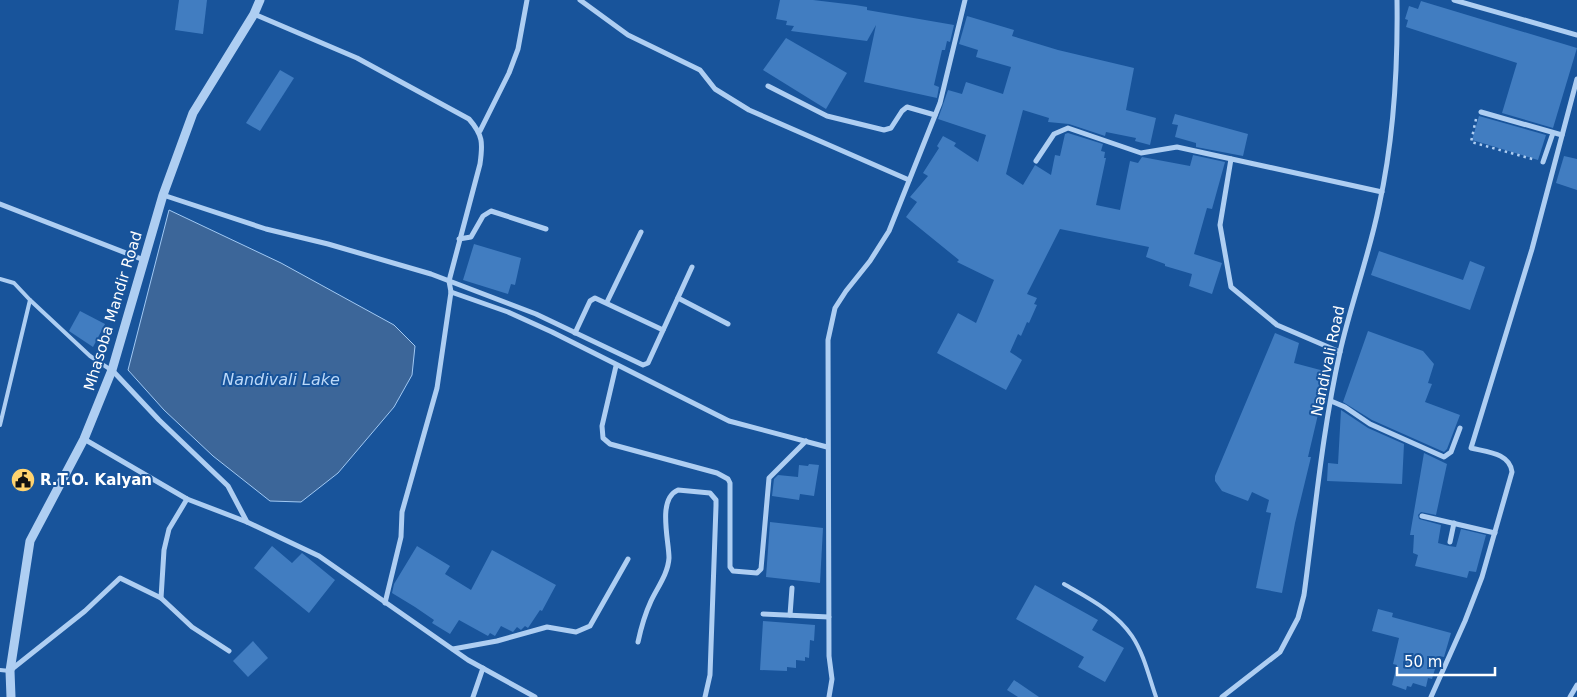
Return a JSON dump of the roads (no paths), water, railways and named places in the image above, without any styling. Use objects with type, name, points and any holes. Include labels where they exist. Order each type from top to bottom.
[{"type":"street","name":"Mhasoba Mandir Road","points":[[11,697],[10,671],[30,541],[84,439],[112,370],[163,194],[193,113],[254,14],[260,0]]},
{"type":"street","points":[[385,603],[401,537],[402,512],[437,388],[451,292],[449,281],[480,164],[482,149],[480,131],[509,73],[518,49],[527,0]]},
{"type":"street","points":[[580,0],[628,35],[700,70],[715,89],[749,110],[909,180]]},
{"type":"street","points":[[829,697],[832,679],[829,656],[828,340],[835,308],[846,290],[870,261],[889,231],[935,115],[965,0]]},
{"type":"street","name":"Nandivali Road","points":[[1222,697],[1280,652],[1298,618],[1304,595],[1331,401],[1340,352],[1382,192],[1395,99],[1396,0]]},
{"type":"street","points":[[1454,0],[1577,35]]},
{"type":"street","points":[[254,14],[357,58],[469,119],[480,131]]},
{"type":"street","points":[[1431,697],[1465,621],[1495,533],[1512,472],[1511,464],[1506,458],[1471,448],[1532,249],[1562,136],[1575,96],[1577,79]]},
{"type":"street","points":[[768,86],[827,116],[884,130],[891,128],[902,111],[907,107],[935,115]]},
{"type":"street","points":[[1481,112],[1562,136]]},
{"type":"street","points":[[1036,161],[1054,134],[1068,128],[1140,153],[1177,147],[1382,192]]},
{"type":"street","points":[[1543,162],[1552,133]]},
{"type":"street","points":[[1231,159],[1220,225],[1231,287],[1277,325],[1340,352]]},
{"type":"street","points":[[163,194],[266,229],[400,263],[536,314],[643,365],[648,363],[692,266]]},
{"type":"street","points":[[0,204],[144,260]]},
{"type":"street","points":[[459,239],[471,237],[483,216],[491,211],[546,229]]},
{"type":"street","points":[[607,302],[641,232]]},
{"type":"street","points":[[451,292],[508,312],[729,421],[827,447]]},
{"type":"street","points":[[678,298],[728,324]]},
{"type":"street","points":[[575,333],[592,299],[607,302],[663,330]]},
{"type":"street","points":[[616,366],[602,426],[603,438],[610,444],[717,473],[728,479],[730,483],[730,567],[733,571],[757,573],[761,569],[769,478],[806,441]]},
{"type":"street","points":[[112,370],[159,420],[228,486],[247,522]]},
{"type":"street","points":[[1331,401],[1370,424],[1444,457],[1451,452],[1460,428]]},
{"type":"street","points":[[84,439],[187,499],[247,522],[320,556],[452,649],[535,697]]},
{"type":"street","points":[[638,642],[644,617],[666,572],[669,560],[666,505],[670,496],[678,490],[710,493],[716,500],[716,506],[710,675],[706,697]]},
{"type":"street","points":[[161,598],[164,550],[167,536],[187,499]]},
{"type":"street","points":[[1422,516],[1495,533]]},
{"type":"street","points":[[1450,542],[1454,523]]},
{"type":"street","points":[[452,649],[497,641],[547,627],[576,632],[585,630],[590,626],[628,559]]},
{"type":"street","points":[[10,671],[86,611],[120,578],[161,598],[192,627],[229,651]]},
{"type":"street","points":[[790,615],[792,588]]},
{"type":"street","points":[[763,614],[829,617]]},
{"type":"street","points":[[474,697],[483,668]]},
{"type":"street","points":[[1570,697],[1577,685]]},
{"type":"lane","points":[[0,279],[14,284],[90,356],[112,370]]},
{"type":"lane","points":[[0,425],[30,300]]},
{"type":"lane","points":[[1064,584],[1096,602],[1131,635],[1140,652],[1156,697]]},
{"type":"lane","points":[[0,670],[10,671]]},
{"type":"water","name":"Nandivali Lake","points":[[169,210],[281,263],[394,325],[415,346],[412,375],[394,407],[338,473],[301,502],[270,501],[213,456],[164,410],[128,370]]},
{"type":"place","name":"R.T.O. Kalyan","points":[[23,480]]}]
